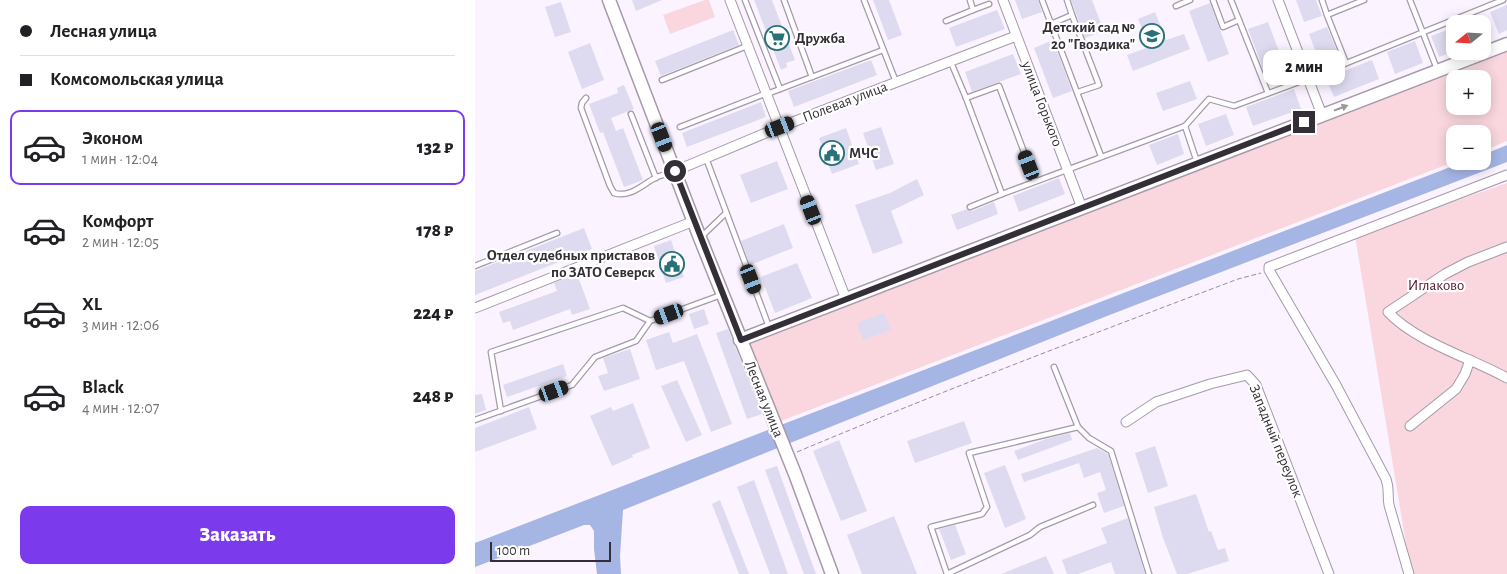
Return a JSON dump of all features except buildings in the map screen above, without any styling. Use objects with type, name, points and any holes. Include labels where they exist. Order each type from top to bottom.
[{"type":"main road","name":"Лесная улица","points":[[609,0],[832,574]]},
{"type":"main road","points":[[741,340],[1197,162],[1507,44]]},
{"type":"street","points":[[730,0],[846,299]]},
{"type":"street","name":"улица Горького","points":[[1003,0],[1082,208]]},
{"type":"street","points":[[1278,0],[1322,115]]},
{"type":"street","name":"Полевая улица","points":[[675,171],[780,127],[1016,36]]},
{"type":"street","points":[[1409,574],[1389,505],[1387,496],[1389,489],[1386,479],[1336,385],[1269,270],[1269,266],[1507,175]]},
{"type":"street","points":[[475,308],[694,222]]},
{"type":"street","points":[[1507,247],[1445,274],[1388,312],[1408,328],[1507,378]]},
{"type":"street","points":[[1410,426],[1456,389],[1465,374],[1470,360]]},
{"type":"street","name":"Западный переулок","points":[[1126,422],[1156,402],[1210,384],[1247,375],[1256,385],[1329,574]]},
{"type":"lane","points":[[745,0],[780,89]]},
{"type":"lane","points":[[784,0],[812,77]]},
{"type":"lane","points":[[864,0],[896,83]]},
{"type":"lane","points":[[969,0],[973,10]]},
{"type":"lane","points":[[1042,0],[1101,156]]},
{"type":"lane","points":[[1067,0],[1099,85],[1078,92]]},
{"type":"lane","points":[[1176,6],[1190,0]]},
{"type":"lane","points":[[1213,0],[1223,27],[1239,20]]},
{"type":"lane","points":[[1231,0],[1268,93]]},
{"type":"lane","points":[[1322,0],[1345,63]]},
{"type":"lane","points":[[1327,15],[1364,0]]},
{"type":"lane","points":[[1410,0],[1438,70]]},
{"type":"lane","points":[[970,207],[1101,156],[1185,126],[1209,99],[1234,106],[1307,79],[1503,0]]},
{"type":"lane","points":[[946,20],[989,4]]},
{"type":"lane","points":[[1051,24],[1072,15]]},
{"type":"lane","points":[[663,80],[748,46]]},
{"type":"lane","points":[[680,127],[883,50]]},
{"type":"lane","points":[[950,60],[1002,194]]},
{"type":"lane","points":[[966,98],[999,86],[1035,181]]},
{"type":"lane","points":[[586,98],[581,108],[614,193],[621,195],[632,192],[656,178],[675,171]]},
{"type":"lane","points":[[631,114],[656,178]]},
{"type":"lane","points":[[1185,126],[1197,162]]},
{"type":"lane","points":[[706,158],[770,328]]},
{"type":"lane","points":[[701,238],[726,213]]},
{"type":"lane","points":[[475,266],[557,233]]},
{"type":"lane","points":[[475,420],[572,385],[595,357],[636,341],[651,321],[723,295]]},
{"type":"lane","points":[[501,411],[491,352],[623,308],[651,321]]},
{"type":"lane","points":[[1054,367],[1078,428],[1089,438],[1111,451],[1149,574]]},
{"type":"lane","points":[[1078,428],[969,453],[987,508],[982,514],[931,527],[947,574],[1030,535],[1040,527],[1093,505]]},
{"type":"path","points":[[787,456],[920,400],[1238,279],[1269,270]]},
{"type":"green space","points":[[709,0],[715,17],[670,34],[663,15]]},
{"type":"green space","points":[[1507,50],[1507,141],[1491,148],[1491,125],[1446,125],[1446,165],[781,421],[750,344],[1446,74],[1446,115],[1491,115],[1491,70],[1456,70],[1481,60],[1491,60],[1491,56]]},
{"type":"green space","name":"Иглаково","points":[[1507,183],[1507,574],[1411,574],[1355,236]]},
{"type":"water","points":[[1507,145],[1507,162],[1491,168],[1491,152]]},
{"type":"water","points":[[1446,169],[1486,170],[1107,316],[623,510],[620,556],[621,574],[597,574],[594,531],[590,525],[584,525],[475,567],[475,543]]},
{"type":"place","name":"Детский сад № 20 \"Гвоздика\"","points":[[1152,36]]},
{"type":"place","name":"Дружба","points":[[777,38]]},
{"type":"place","name":"МЧС","points":[[832,153]]},
{"type":"place","name":"Отдел судебных приставов по ЗАТО Северск","points":[[672,264]]},
{"type":"route","points":[[675,171],[741,340],[1304,122]]}]
